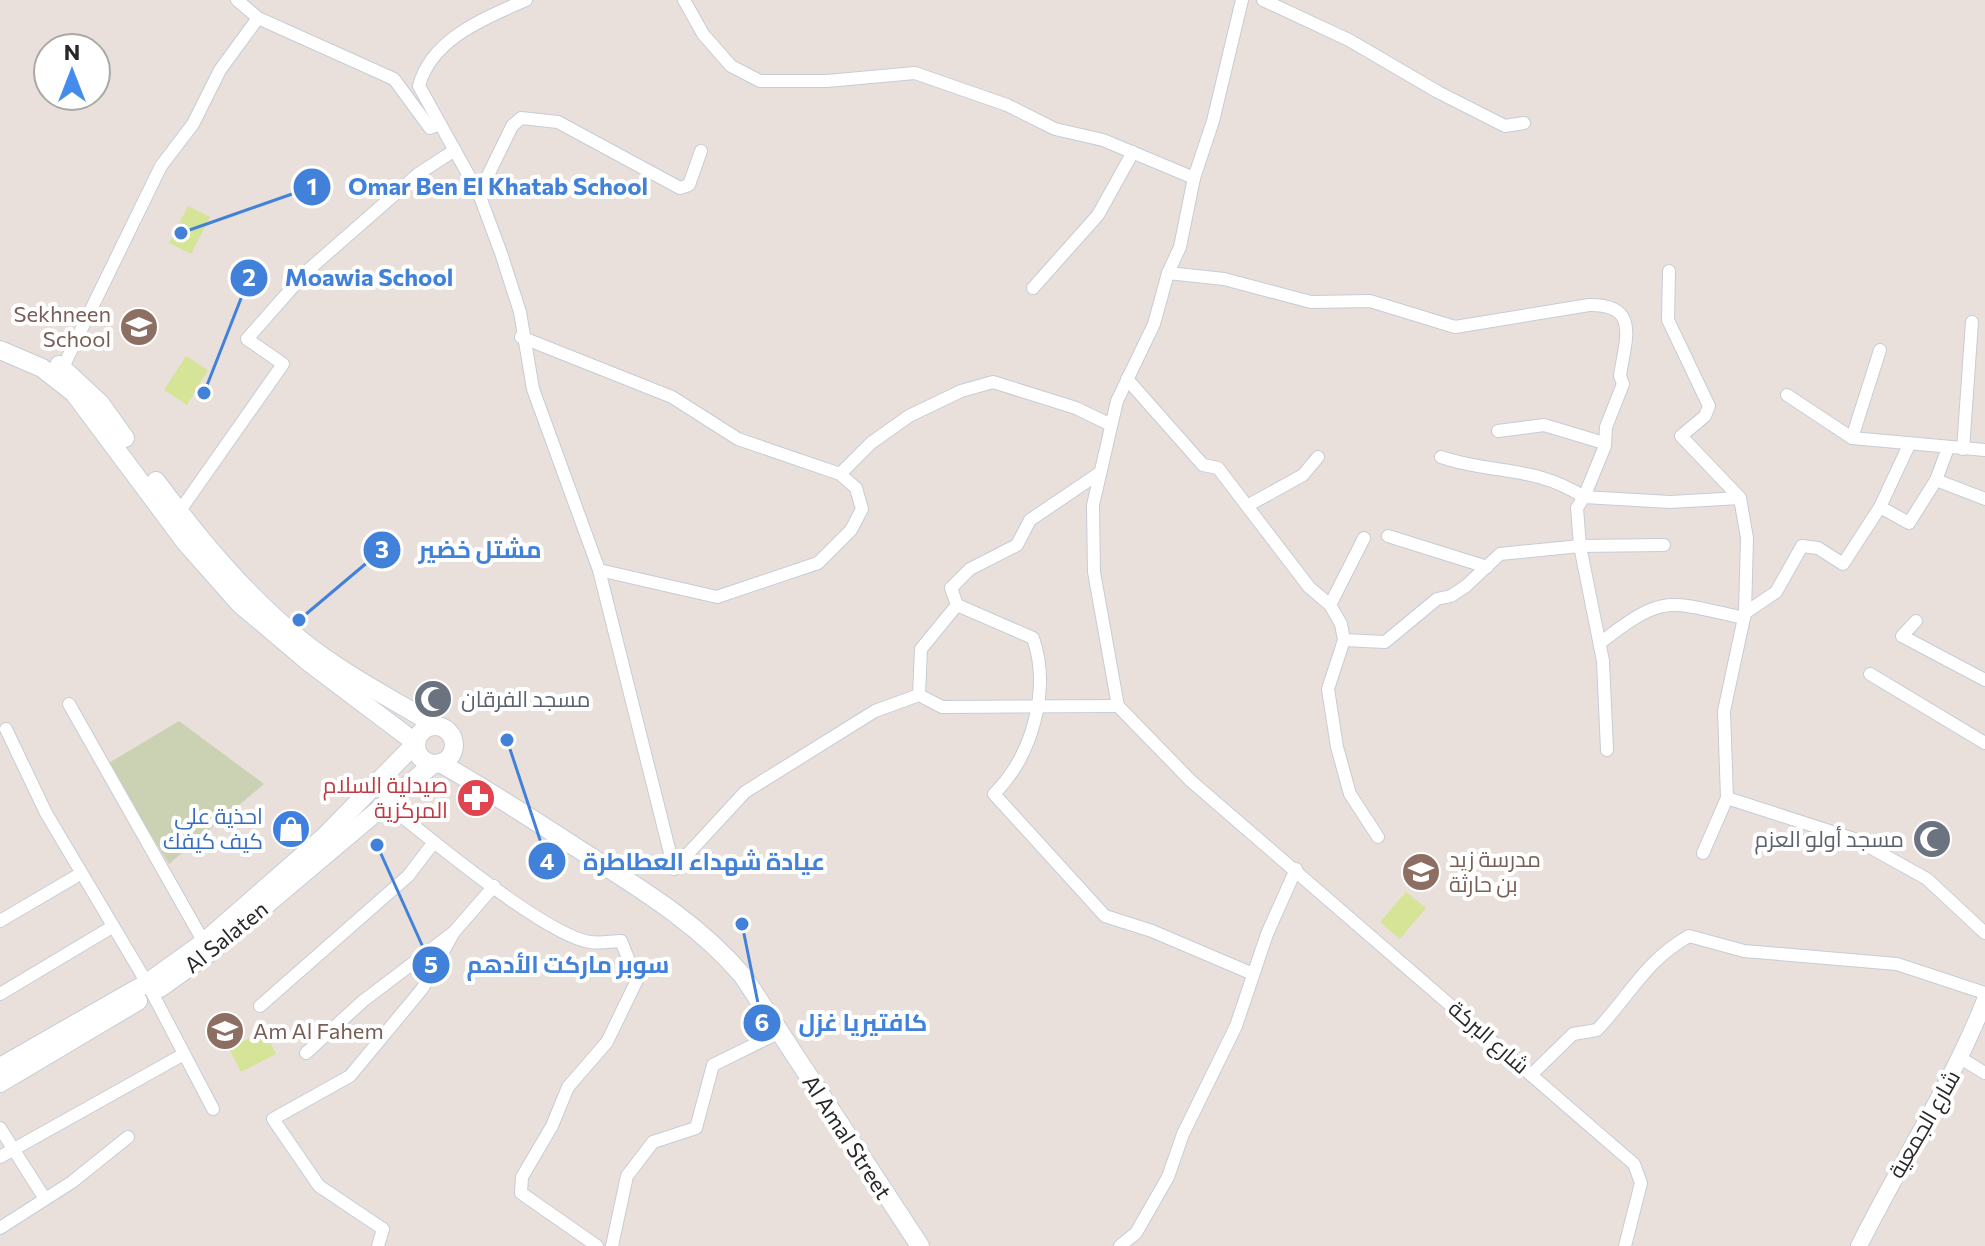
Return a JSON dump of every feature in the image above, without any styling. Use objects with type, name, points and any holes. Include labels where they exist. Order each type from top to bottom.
[{"type":"main road","points":[[0,337],[63,367],[100,403],[179,512],[241,585],[302,641],[449,732],[454,744],[450,756],[436,764],[422,759],[416,743],[320,671],[240,604],[186,543],[74,393],[42,368],[0,350]]},
{"type":"main road","points":[[416,743],[425,729],[437,726]]},
{"type":"main road","name":"Al Salaten","points":[[206,947],[324,837],[416,743]]},
{"type":"main road","name":"Al Salaten","points":[[0,1083],[150,988],[436,764]]},
{"type":"main road","name":"Al Amal Street","points":[[436,764],[492,792],[687,920],[743,976],[920,1246]]},
{"type":"main road","name":"Al Salaten","points":[[0,1067],[150,988]]},
{"type":"street","points":[[237,0],[258,18],[394,79],[430,128],[440,124]]},
{"type":"street","points":[[526,0],[473,24],[454,37],[422,72],[419,86],[479,194],[520,312],[521,337],[533,389],[599,570],[674,869],[745,792],[875,711],[919,695],[942,707],[1118,706],[1094,572],[1093,505],[1098,474],[1127,379],[1154,324],[1168,273],[1180,247],[1194,178],[1213,121],[1242,0]]},
{"type":"street","points":[[684,0],[703,34],[731,66],[760,81],[827,81],[915,73],[1007,105],[1055,129],[1103,140],[1194,178]]},
{"type":"street","points":[[1263,0],[1349,40],[1438,92],[1505,126],[1524,123]]},
{"type":"street","points":[[63,367],[161,166],[193,124],[220,70],[258,18]]},
{"type":"street","points":[[479,194],[512,126],[521,118],[558,122],[680,188],[689,185],[701,151]]},
{"type":"street","points":[[179,512],[283,364],[247,339],[306,272],[418,174],[455,150]]},
{"type":"street","points":[[1033,288],[1098,215],[1133,152]]},
{"type":"street","points":[[1669,271],[1668,320],[1709,406],[1705,416],[1681,436],[1740,498],[1747,538],[1744,616],[1724,711],[1727,798],[1703,853]]},
{"type":"street","points":[[1168,273],[1224,279],[1311,302],[1370,301],[1455,327],[1608,305],[1621,311],[1626,322],[1620,376],[1623,384],[1612,406],[1604,443],[1584,497],[1577,508],[1580,546],[1600,643],[1607,750]]},
{"type":"street","points":[[1963,449],[1972,322]]},
{"type":"street","points":[[521,337],[672,397],[738,439],[840,474],[856,488],[862,509],[851,530],[818,563],[717,597],[599,570]]},
{"type":"street","points":[[1852,438],[1880,350]]},
{"type":"street","points":[[1127,379],[1203,465],[1218,468],[1309,587],[1330,605],[1341,624],[1344,640],[1328,689],[1337,747],[1350,794],[1378,837]]},
{"type":"street","points":[[840,474],[872,442],[909,416],[961,391],[993,382],[1076,408],[1111,425]]},
{"type":"street","points":[[1787,395],[1852,438],[1985,450]]},
{"type":"street","points":[[1498,431],[1544,425],[1604,443]]},
{"type":"street","points":[[1600,643],[1639,613],[1659,605],[1681,604],[1744,616],[1776,592],[1802,546],[1818,548],[1843,564],[1880,507],[1909,445]]},
{"type":"street","points":[[1880,507],[1909,523],[1936,480],[1948,448]]},
{"type":"street","points":[[1247,506],[1303,475],[1318,457]]},
{"type":"street","points":[[1441,457],[1489,469],[1530,472],[1551,478],[1584,497],[1670,502],[1740,498]]},
{"type":"street","points":[[1098,474],[1030,520],[1017,545],[970,569],[951,588],[957,605],[1033,638],[1041,662],[1038,707],[1017,769],[994,794],[1105,916],[1152,931],[1253,974]]},
{"type":"street","points":[[1936,480],[1985,499]]},
{"type":"street","points":[[1388,536],[1487,567]]},
{"type":"street","points":[[1330,605],[1364,538]]},
{"type":"street","points":[[1344,640],[1385,642],[1437,599],[1451,596],[1500,554],[1580,546],[1664,545]]},
{"type":"street","points":[[919,695],[921,649],[957,605]]},
{"type":"street","points":[[1916,621],[1902,636],[1985,680]]},
{"type":"street","points":[[1870,674],[1985,743]]},
{"type":"street","points":[[69,704],[206,947]]},
{"type":"street","name":"شارع البركة","points":[[1118,706],[1191,781],[1634,1164],[1641,1183],[1625,1246]]},
{"type":"street","points":[[6,729],[46,813],[150,988],[213,1109]]},
{"type":"street","points":[[1727,798],[1857,840],[1927,879],[1985,933]]},
{"type":"street","points":[[384,802],[434,842],[558,930],[589,942],[621,941],[637,980],[607,1042],[568,1087],[552,1126],[522,1177],[521,1193],[597,1246]]},
{"type":"street","points":[[260,1006],[408,876],[434,842]]},
{"type":"street","points":[[1120,1246],[1136,1233],[1168,1177],[1183,1134],[1236,1026],[1253,974],[1296,869]]},
{"type":"street","points":[[0,921],[80,874]]},
{"type":"street","points":[[378,1246],[383,1229],[319,1186],[273,1119],[350,1076],[422,989],[454,932],[494,886]]},
{"type":"street","points":[[0,994],[112,927]]},
{"type":"street","points":[[306,1053],[363,1001],[454,932]]},
{"type":"street","points":[[1532,1074],[1573,1034],[1597,1030],[1642,971],[1663,951],[1689,936],[1744,951],[1897,964],[1985,993]]},
{"type":"street","name":"شارع الجمعية","points":[[1859,1246],[1893,1178],[1962,1059],[1985,1000]]},
{"type":"street","points":[[612,1246],[627,1176],[653,1142],[696,1128],[713,1065],[780,1032]]},
{"type":"street","points":[[0,1157],[184,1054]]},
{"type":"street","points":[[1962,1059],[1985,1073]]},
{"type":"street","points":[[0,1128],[45,1199]]},
{"type":"street","points":[[0,1228],[45,1199],[128,1137]]},
{"type":"green space","points":[[188,206],[210,217],[191,254],[169,243]]},
{"type":"green space","points":[[186,356],[208,370],[187,405],[164,390]]},
{"type":"green space","points":[[179,721],[264,784],[169,864],[107,764]]},
{"type":"green space","points":[[1406,892],[1426,908],[1400,939],[1380,922]]},
{"type":"green space","points":[[264,1030],[276,1054],[241,1072],[229,1049]]},
{"type":"place","name":"Omar Ben El Khatab School","points":[[181,233]]},
{"type":"place","name":"Sekhneen School","points":[[139,327]]},
{"type":"place","name":"Moawia School","points":[[204,393]]},
{"type":"place","name":"مشتل خضير","points":[[299,620]]},
{"type":"place","name":"مسجد الفرقان","points":[[433,699]]},
{"type":"place","name":"عيادة شهداء العطاطرة","points":[[507,740]]},
{"type":"place","name":"صيدلية السلام المركزية","points":[[476,798]]},
{"type":"place","name":"احذية على كيف كيفك","points":[[291,829]]},
{"type":"place","name":"مسجد أولو العزم","points":[[1932,839]]},
{"type":"place","name":"سوبر ماركت الأدهم","points":[[377,845]]},
{"type":"place","name":"مدرسة زيد بن حارثة","points":[[1421,872]]},
{"type":"place","name":"كافتيريا غزل","points":[[742,924]]},
{"type":"place","name":"Am Al Fahem","points":[[225,1031]]}]
